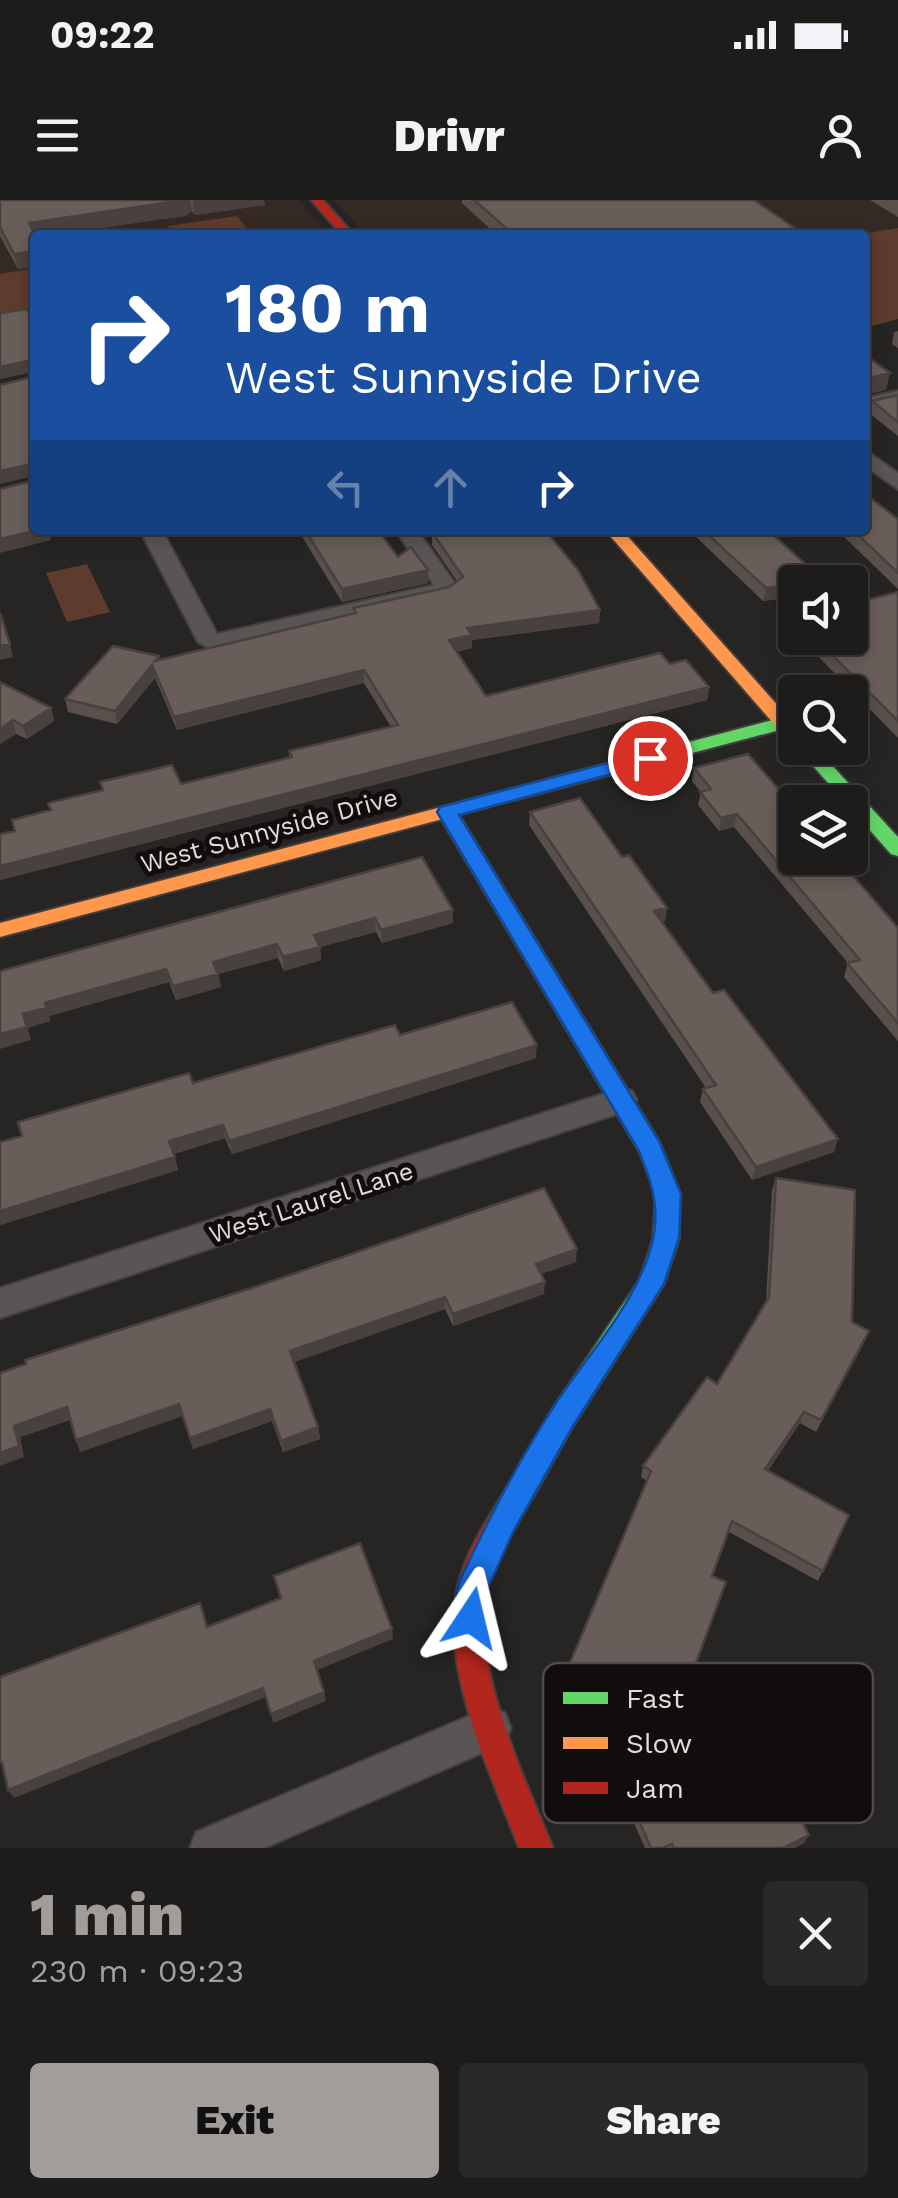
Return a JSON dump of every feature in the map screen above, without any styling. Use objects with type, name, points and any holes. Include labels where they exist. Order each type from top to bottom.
[{"type":"street","points":[[317,200],[344,230]]},
{"type":"street","points":[[870,403],[898,397]]},
{"type":"street","points":[[870,460],[898,483]]},
{"type":"street","points":[[154,535],[210,642],[448,589],[410,535]]},
{"type":"street","points":[[617,535],[778,717]]},
{"type":"street","name":"West Sunnyside Drive","points":[[0,930],[447,812],[778,732]]},
{"type":"street","points":[[821,765],[898,849]]},
{"type":"street","points":[[447,812],[650,1148],[668,1194],[666,1238],[650,1284],[563,1416],[503,1522],[472,1588],[471,1648],[490,1728],[536,1848]]},
{"type":"street","name":"West Laurel Lane","points":[[0,1303],[622,1100]]},
{"type":"street","points":[[212,1848],[490,1728]]},
{"type":"shaded area","points":[[0,200],[298,200],[325,230],[30,230],[30,336],[0,340]]},
{"type":"shaded area","points":[[334,200],[898,200],[898,319],[870,327],[870,230],[361,230]]},
{"type":"shaded area","points":[[237,216],[248,230],[171,230],[168,226]]},
{"type":"shaded area","points":[[898,228],[898,319],[870,327],[870,233]]},
{"type":"shaded area","points":[[30,269],[30,336],[0,340],[0,274]]},
{"type":"shaded area","points":[[87,564],[110,612],[67,622],[46,573]]},
{"type":"building","points":[[0,200],[185,200],[29,223],[33,230],[30,230],[30,252],[14,254],[0,227]]},
{"type":"building","points":[[474,200],[754,200],[798,230],[508,230]]},
{"type":"building","points":[[27,309],[30,360],[0,367],[0,313]]},
{"type":"building","points":[[870,359],[890,373],[870,378]]},
{"type":"building","points":[[30,377],[30,464],[0,471],[0,385]]},
{"type":"building","points":[[898,395],[898,422],[872,401]]},
{"type":"building","points":[[30,481],[30,532],[0,539],[0,489]]},
{"type":"building","points":[[870,498],[898,519],[898,573],[858,535],[870,535]]},
{"type":"building","points":[[308,535],[382,535],[398,557],[411,547],[428,570],[342,589]]},
{"type":"building","points":[[434,535],[549,535],[578,570],[600,610],[467,628],[472,635],[449,640],[486,696],[660,653],[670,664],[686,660],[709,687],[0,866],[0,834],[15,831],[12,820],[51,810],[48,803],[103,790],[100,782],[172,765],[181,784],[292,757],[289,751],[398,725],[364,670],[174,717],[152,665],[115,711],[65,699],[113,646],[159,656],[155,661],[356,613],[353,608],[449,587],[463,577]]},
{"type":"building","points":[[708,535],[773,535],[806,565],[778,565],[778,586],[766,588]]},
{"type":"building","points":[[898,592],[898,721],[868,691],[868,675],[852,675],[832,655],[868,655],[868,600]]},
{"type":"building","points":[[0,613],[10,644],[0,646]]},
{"type":"building","points":[[0,682],[51,708],[23,726],[13,720],[0,729]]},
{"type":"building","points":[[748,754],[778,788],[778,863],[737,814],[721,818],[700,792],[711,789],[694,768]]},
{"type":"building","points":[[580,798],[622,857],[629,855],[667,908],[654,911],[713,993],[724,990],[838,1139],[756,1167],[703,1089],[716,1085],[530,812]]},
{"type":"building","points":[[422,857],[453,910],[381,930],[375,918],[314,935],[320,947],[283,957],[277,944],[213,962],[218,974],[173,986],[166,969],[45,1003],[46,1008],[23,1014],[27,1027],[0,1034],[0,971]]},
{"type":"building","points":[[788,875],[853,875],[898,928],[898,1023],[847,963],[860,960]]},
{"type":"building","points":[[512,1002],[537,1045],[229,1141],[223,1125],[169,1141],[175,1157],[0,1211],[0,1142],[22,1136],[18,1122],[189,1073],[193,1083],[395,1025],[400,1035]]},
{"type":"building","points":[[776,1178],[855,1190],[852,1322],[869,1331],[821,1420],[804,1412],[765,1469],[849,1515],[823,1571],[732,1521],[712,1576],[726,1582],[696,1663],[570,1663],[651,1471],[643,1466],[707,1377],[717,1384],[769,1297]]},
{"type":"building","points":[[544,1188],[577,1249],[536,1264],[545,1282],[453,1314],[445,1297],[290,1351],[318,1427],[281,1441],[270,1409],[190,1438],[179,1404],[76,1440],[67,1407],[14,1426],[19,1446],[0,1453],[0,1373],[26,1364],[25,1360],[255,1287]]},
{"type":"building","points":[[360,1543],[392,1629],[314,1661],[324,1692],[271,1714],[263,1688],[8,1790],[0,1762],[0,1677],[200,1603],[207,1627],[281,1598],[274,1576]]},
{"type":"building","points":[[640,1823],[803,1823],[809,1835],[783,1848],[674,1848],[672,1844],[651,1848]]},
{"type":"traffic: fast","points":[[514,794],[778,725]]},
{"type":"traffic: fast","points":[[821,765],[898,849]]},
{"type":"traffic: fast","points":[[447,812],[650,1148],[668,1193],[666,1239],[651,1284],[563,1417],[522,1489]]},
{"type":"traffic: slow","points":[[617,535],[778,717]]},
{"type":"traffic: slow","points":[[0,930],[514,794]]},
{"type":"traffic: jam","points":[[317,200],[344,230]]},
{"type":"traffic: jam","points":[[522,1489],[482,1561],[472,1586],[468,1613],[471,1645],[488,1718],[536,1848]]},
{"type":"route","points":[[471,1618],[472,1588],[503,1522],[563,1416],[650,1284],[666,1238],[668,1194],[650,1148],[447,812],[650,758]]}]
